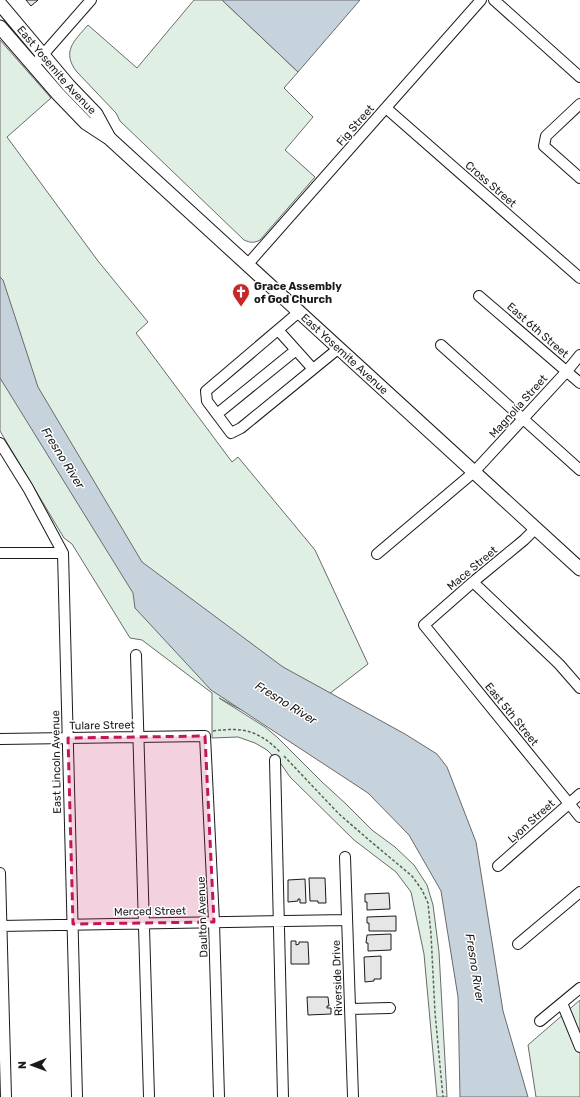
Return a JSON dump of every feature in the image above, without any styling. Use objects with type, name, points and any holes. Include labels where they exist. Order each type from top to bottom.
[{"type":"main road","name":"East Yosemite Avenue","points":[[0,4],[69,86],[96,114],[109,138]]},
{"type":"main road","name":"East Yosemite Avenue","points":[[0,27],[58,94],[86,123],[109,138],[247,266],[580,569]]},
{"type":"street","points":[[34,65],[91,0]]},
{"type":"street","name":"Fig Street","points":[[247,266],[481,0]]},
{"type":"street","points":[[494,0],[580,78]]},
{"type":"street","points":[[580,104],[546,136],[544,146],[580,178]]},
{"type":"street","name":"Cross Street","points":[[386,108],[580,278]]},
{"type":"street","name":"East 6th Street","points":[[479,296],[580,383]]},
{"type":"street","points":[[299,312],[206,391],[207,401],[231,433],[241,428],[338,348]]},
{"type":"street","points":[[278,330],[313,369]]},
{"type":"street","points":[[442,345],[580,470]]},
{"type":"street","points":[[217,414],[296,350]]},
{"type":"street","name":"Magnolia Street","points":[[377,554],[474,472],[580,355]]},
{"type":"street","name":"East Lincoln Avenue","points":[[0,443],[28,488],[63,553],[77,1097]]},
{"type":"street","name":"Mace Street","points":[[424,625],[524,540],[536,528]]},
{"type":"street","points":[[0,553],[63,553]]},
{"type":"street","points":[[473,582],[559,664],[580,688]]},
{"type":"street","name":"East 5th Street","points":[[424,625],[580,817]]},
{"type":"street","points":[[136,655],[149,1097]]},
{"type":"street","name":"Tulare Street","points":[[0,739],[138,737],[209,733]]},
{"type":"street","name":"Daulton Avenue","points":[[209,733],[219,1097]]},
{"type":"street","points":[[275,760],[283,1097]]},
{"type":"street","name":"Lyon Street","points":[[498,866],[580,794]]},
{"type":"street","name":"Riverside Drive","points":[[345,857],[353,1097]]},
{"type":"street","points":[[0,873],[6,1097]]},
{"type":"street","points":[[518,944],[580,892]]},
{"type":"street","name":"Merced Street","points":[[1,926],[347,920]]},
{"type":"street","points":[[540,1021],[580,988]]},
{"type":"street","points":[[562,1003],[580,1048]]},
{"type":"street","points":[[350,1009],[390,1008]]},
{"type":"path","points":[[209,733],[226,729],[241,729],[256,733],[272,744],[339,814],[412,876],[422,890],[428,902],[435,1013],[443,1097]]},
{"type":"highlighted area","points":[[205,736],[214,922],[73,924],[68,738]]},
{"type":"green space","points":[[194,0],[222,0],[298,72],[284,88],[313,117],[285,150],[315,177],[260,240],[256,242],[244,240],[120,121],[116,113],[77,72],[72,65],[70,58],[71,47],[88,25],[137,68]]},
{"type":"green space","points":[[0,40],[51,98],[7,137],[98,261],[148,322],[136,333],[232,462],[238,457],[315,550],[368,664],[281,731],[219,698],[265,727],[277,737],[372,830],[395,847],[414,865],[427,885],[433,905],[439,952],[447,1097],[437,1097],[424,954],[411,892],[396,872],[354,840],[290,777],[281,764],[267,750],[255,743],[238,737],[212,738],[212,693],[142,640],[130,638],[72,544],[64,538],[0,431]]},
{"type":"green space","points":[[580,1000],[580,1097],[536,1097],[528,1045]]},
{"type":"water","points":[[222,0],[360,0],[298,72]]},
{"type":"water","name":"Fresno River","points":[[0,277],[3,280],[38,387],[142,562],[283,667],[405,734],[437,754],[447,767],[476,842],[503,1011],[528,1097],[460,1097],[458,997],[441,891],[409,835],[368,793],[211,690],[135,608],[133,593],[0,378]]},
{"type":"building","points":[[26,0],[38,0],[31,6]]},
{"type":"building","points":[[309,878],[325,878],[326,903],[310,901]]},
{"type":"building","points":[[305,879],[306,903],[300,903],[300,899],[298,899],[298,901],[288,902],[288,880]]},
{"type":"building","points":[[389,893],[390,909],[367,910],[365,894]]},
{"type":"building","points":[[396,916],[396,931],[369,931],[367,917]]},
{"type":"building","points":[[391,934],[391,950],[368,951],[368,943],[366,943],[367,935]]},
{"type":"building","points":[[291,941],[296,941],[296,945],[299,944],[299,942],[308,942],[309,964],[291,964]]},
{"type":"building","points":[[381,956],[381,979],[374,979],[374,981],[365,982],[364,957]]},
{"type":"building","points":[[307,997],[328,997],[329,1006],[327,1006],[327,1008],[331,1008],[331,1014],[308,1015]]},
{"type":"place","name":"Grace Assembly of God Church","points":[[241,307]]}]
